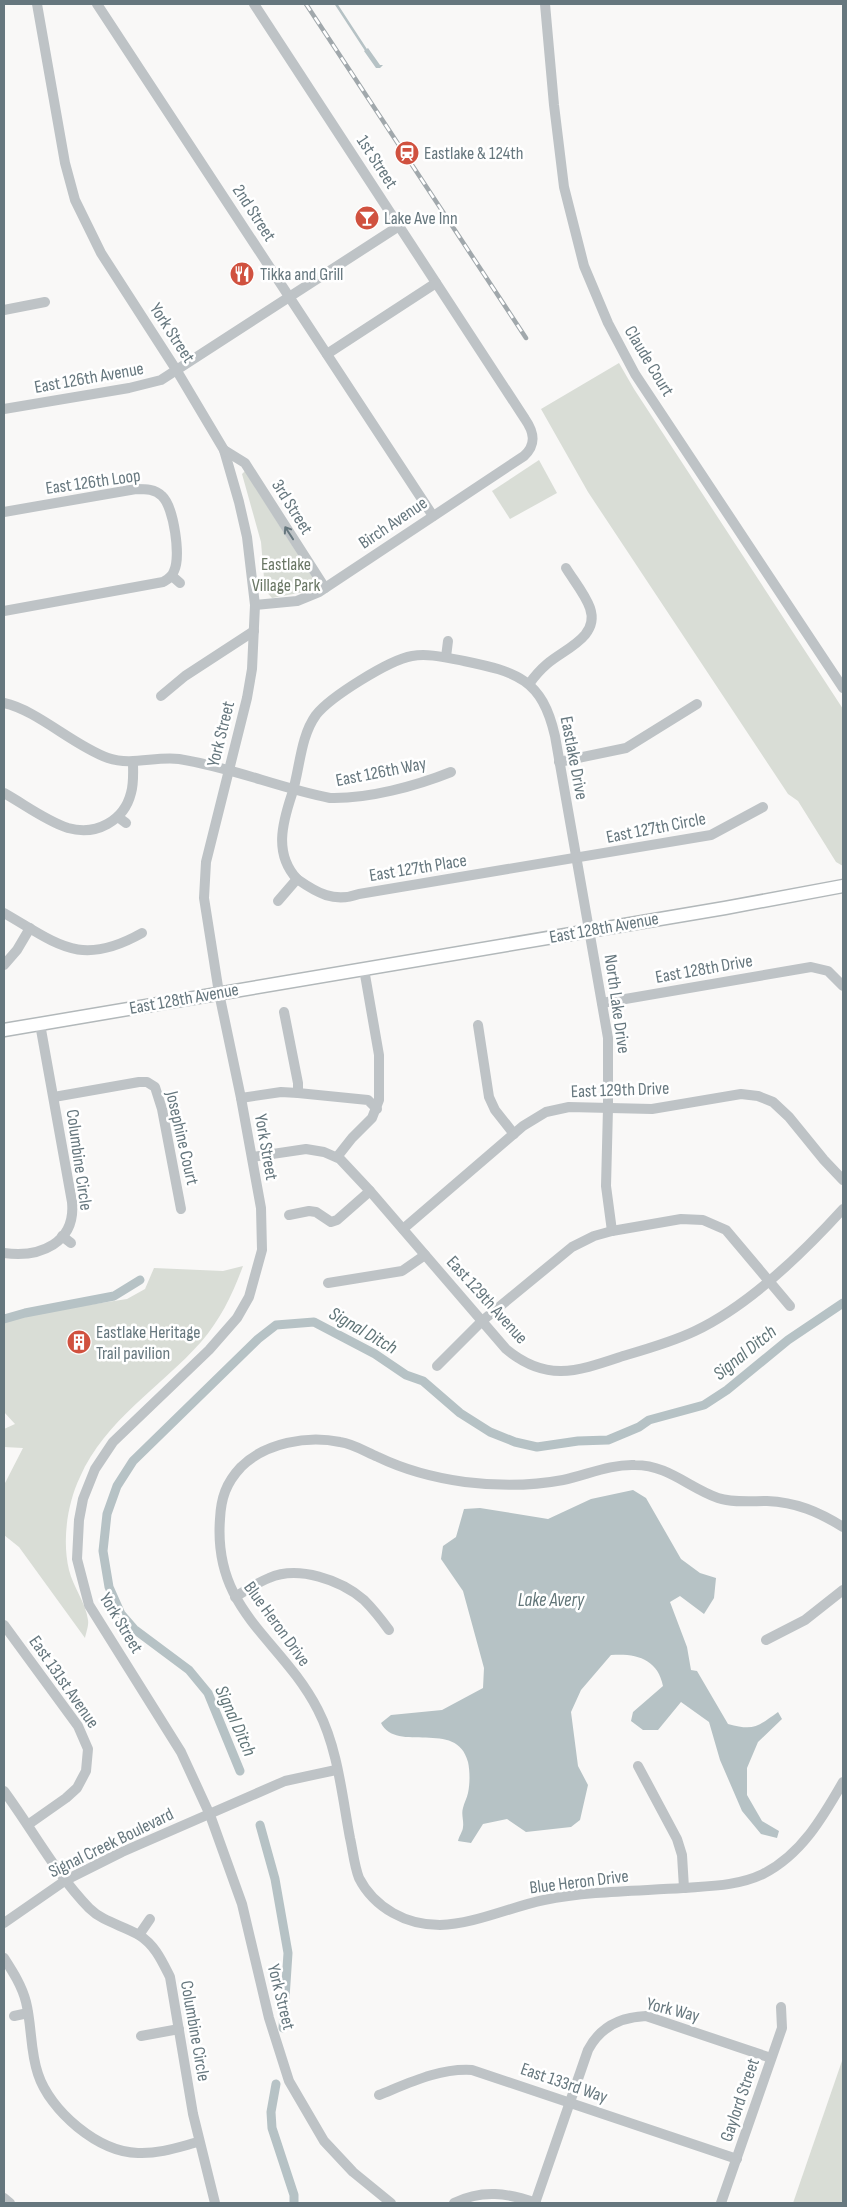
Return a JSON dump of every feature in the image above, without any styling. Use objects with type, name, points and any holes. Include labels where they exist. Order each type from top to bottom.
[{"type":"main road","name":"East 128th Avenue","points":[[4,1030],[843,886]]},
{"type":"street","name":"York Street","points":[[37,4],[71,190],[80,214],[101,253],[177,371],[224,450],[247,537],[255,605],[252,669],[247,698],[206,862],[204,886],[205,913],[219,993],[261,1208],[263,1234],[258,1268],[249,1297],[237,1318],[224,1335],[110,1446],[93,1473],[83,1499],[77,1539],[77,1559],[89,1606],[181,1752],[210,1815],[242,1904],[271,2026],[289,2081],[324,2141],[353,2172],[391,2203]]},
{"type":"street","name":"2nd Street","points":[[97,4],[433,516]]},
{"type":"street","name":"1st Street","points":[[254,4],[529,425],[534,440]]},
{"type":"street","name":"Claude Court","points":[[545,4],[564,187],[584,266],[608,323],[635,374],[843,688]]},
{"type":"street","name":"East 126th Avenue","points":[[4,409],[149,384],[177,371],[399,226]]},
{"type":"street","points":[[327,354],[436,283]]},
{"type":"street","points":[[4,310],[45,302]]},
{"type":"street","name":"Birch Avenue","points":[[255,605],[297,601],[325,588],[524,456],[532,447],[534,440]]},
{"type":"street","name":"3rd Street","points":[[224,450],[245,463],[325,588]]},
{"type":"street","name":"East 126th Loop","points":[[4,512],[136,489],[152,490],[166,500],[170,510],[178,552],[172,576]]},
{"type":"street","points":[[529,684],[546,665],[583,638],[591,624],[591,614],[587,602],[566,568]]},
{"type":"street","points":[[4,611],[158,584],[172,576],[180,583]]},
{"type":"street","points":[[161,696],[185,676],[254,631]]},
{"type":"street","points":[[446,657],[448,640]]},
{"type":"street","name":"Eastlake Drive","points":[[297,880],[289,870],[284,857],[281,836],[308,730],[322,708],[396,661],[420,655],[446,657],[509,672],[529,684],[548,710],[578,859],[590,930]]},
{"type":"street","name":"East 126th Way","points":[[4,703],[20,709],[106,757],[133,762],[174,759],[229,771],[293,790],[330,798],[343,799],[413,786],[451,772]]},
{"type":"street","points":[[559,762],[626,748],[697,704]]},
{"type":"street","points":[[4,793],[61,825],[80,830],[104,826],[122,820],[123,812],[132,792],[133,762]]},
{"type":"street","name":"East 127th Circle","points":[[578,859],[712,835],[763,807]]},
{"type":"street","name":"East 127th Place","points":[[297,880],[317,893],[349,898],[359,894],[578,859]]},
{"type":"street","points":[[278,901],[297,880]]},
{"type":"street","points":[[4,913],[67,948],[87,951],[122,944],[142,933]]},
{"type":"street","points":[[4,965],[17,950],[30,928]]},
{"type":"street","name":"North Lake Drive","points":[[590,930],[608,1038],[606,1186],[612,1231]]},
{"type":"street","name":"East 128th Drive","points":[[602,1003],[811,967],[828,971],[843,986]]},
{"type":"street","points":[[337,1158],[352,1138],[372,1118],[377,1109],[380,1084],[379,1056],[364,969]]},
{"type":"street","points":[[284,1012],[298,1083],[298,1093]]},
{"type":"street","name":"Columbine Circle","points":[[4,1253],[21,1254],[41,1251],[53,1246],[69,1226],[73,1211],[40,1024]]},
{"type":"street","points":[[478,1025],[489,1097],[495,1110],[514,1134]]},
{"type":"street","name":"Josephine Court","points":[[54,1097],[153,1080],[159,1094],[181,1209]]},
{"type":"street","points":[[241,1098],[281,1092],[298,1093],[368,1100],[377,1109]]},
{"type":"street","name":"East 129th Drive","points":[[403,1229],[514,1134],[546,1112],[569,1107],[652,1109],[741,1094],[758,1096],[773,1102],[789,1116],[824,1160],[843,1180]]},
{"type":"street","name":"East 129th Avenue","points":[[252,1157],[306,1149],[324,1152],[337,1158],[348,1166],[506,1349],[528,1364],[555,1372],[571,1372],[587,1368],[694,1332],[724,1314],[768,1281],[797,1257],[843,1209]]},
{"type":"street","points":[[289,1214],[309,1211],[316,1212],[331,1222],[337,1220],[370,1191]]},
{"type":"street","points":[[437,1366],[482,1322],[572,1247],[594,1236],[612,1231],[681,1219],[704,1220],[721,1227],[734,1238],[790,1306]]},
{"type":"street","points":[[62,1236],[71,1243]]},
{"type":"street","points":[[328,1283],[402,1271],[425,1254]]},
{"type":"street","name":"Blue Heron Drive","points":[[843,1527],[822,1514],[796,1504],[771,1501],[723,1500],[658,1467],[638,1464],[616,1466],[549,1482],[493,1485],[432,1476],[379,1458],[360,1448],[339,1441],[314,1440],[279,1444],[261,1452],[246,1462],[225,1489],[220,1517],[220,1556],[224,1574],[235,1597],[248,1617],[309,1694],[326,1727],[360,1879],[378,1902],[393,1913],[418,1923],[448,1924],[548,1899],[735,1884],[758,1876],[780,1864],[807,1838],[843,1782]]},
{"type":"street","points":[[235,1597],[270,1577],[300,1574],[321,1578],[357,1595],[372,1608],[389,1630]]},
{"type":"street","points":[[766,1640],[805,1620],[843,1590]]},
{"type":"street","name":"East 131st Avenue","points":[[4,1625],[78,1726],[88,1749],[86,1770],[77,1788],[29,1824]]},
{"type":"street","points":[[638,1766],[677,1839],[682,1860],[684,1888]]},
{"type":"street","name":"Signal Creek Boulevard","points":[[4,1923],[66,1880],[122,1852],[285,1781],[336,1770]]},
{"type":"street","name":"Columbine Circle","points":[[4,1791],[29,1824],[66,1880],[97,1915],[139,1935],[157,1952],[170,1977],[198,2142],[215,2203]]},
{"type":"street","points":[[139,1935],[150,1919]]},
{"type":"street","points":[[4,1958],[20,1983],[28,2013],[31,2048],[40,2080],[53,2103],[83,2130],[111,2148],[129,2152],[157,2152],[198,2142]]},
{"type":"street","name":"Gaylord Street","points":[[721,2203],[782,2028],[780,2007]]},
{"type":"street","points":[[14,2016],[28,2013]]},
{"type":"street","name":"York Way","points":[[535,2203],[592,2041],[609,2026],[629,2017],[646,2016],[771,2058]]},
{"type":"street","points":[[141,2036],[179,2029]]},
{"type":"street","name":"East 133rd Way","points":[[379,2096],[428,2076],[460,2069],[484,2073],[737,2159]]},
{"type":"street","points":[[454,2203],[474,2196],[491,2193],[520,2197],[535,2203]]},
{"type":"street","points":[[4,2198],[10,2203]]},
{"type":"green space","points":[[619,363],[634,389],[843,709],[843,866],[836,862],[798,801],[788,794],[588,492],[541,409]]},
{"type":"green space","points":[[539,460],[557,493],[510,519],[492,491]]},
{"type":"green space","name":"Eastlake Village Park","points":[[245,471],[314,580],[314,588],[309,591],[272,598],[265,590],[261,542],[242,474]]},
{"type":"green space","points":[[243,1266],[226,1306],[215,1324],[201,1342],[135,1405],[104,1438],[80,1477],[69,1511],[66,1547],[69,1570],[87,1614],[88,1624],[85,1638],[19,1547],[4,1535],[4,1485],[23,1448],[4,1447],[4,1429],[15,1424],[4,1412],[4,1323],[29,1314],[127,1299],[145,1289],[154,1268],[223,1271]]},
{"type":"green space","points":[[843,2058],[843,2203],[793,2203]]},
{"type":"water","points":[[368,48],[380,65],[383,65],[380,68],[376,68],[364,51]]},
{"type":"water","name":"Lake Avery","points":[[633,1490],[646,1498],[681,1559],[700,1573],[716,1578],[714,1598],[704,1614],[680,1596],[670,1602],[687,1647],[691,1670],[697,1671],[728,1724],[744,1727],[755,1726],[778,1712],[782,1719],[758,1742],[747,1768],[747,1795],[762,1821],[779,1831],[777,1838],[761,1834],[742,1811],[720,1760],[709,1722],[681,1702],[658,1730],[643,1730],[631,1721],[633,1712],[663,1686],[656,1669],[651,1664],[629,1655],[611,1655],[581,1690],[571,1712],[578,1766],[588,1785],[580,1820],[571,1827],[526,1832],[507,1819],[483,1824],[471,1843],[458,1841],[463,1829],[462,1810],[468,1793],[469,1782],[468,1762],[462,1749],[452,1742],[440,1738],[399,1736],[389,1732],[381,1723],[391,1715],[442,1710],[483,1688],[484,1668],[463,1591],[441,1559],[443,1546],[456,1537],[464,1509],[480,1508],[548,1519],[591,1499]]},
{"type":"waterway","points":[[336,4],[368,53]]},
{"type":"waterway","points":[[4,1319],[25,1313],[114,1296],[140,1280]]},
{"type":"waterway","name":"Signal Ditch","points":[[240,1771],[208,1693],[189,1670],[134,1629],[121,1614],[109,1587],[103,1551],[107,1514],[117,1486],[133,1461],[258,1339],[276,1325],[314,1322],[375,1354],[406,1375],[423,1381],[460,1413],[490,1432],[515,1442],[537,1447],[578,1441],[608,1440],[639,1427],[649,1420],[704,1405],[727,1390],[788,1340],[843,1303]]},
{"type":"waterway","name":"Signal Ditch","points":[[260,1825],[275,1879],[288,1953],[283,2028]]},
{"type":"waterway","name":"Signal Ditch","points":[[276,2084],[271,2112],[272,2128],[294,2195],[294,2203]]},
{"type":"railway","points":[[306,4],[526,338]]},
{"type":"place","name":"Eastlake & 124th","points":[[407,153]]},
{"type":"place","name":"Lake Ave Inn","points":[[367,218]]},
{"type":"place","name":"Tikka and Grill","points":[[242,274]]},
{"type":"place","name":"Eastlake Heritage Trail pavilion","points":[[79,1342]]}]
